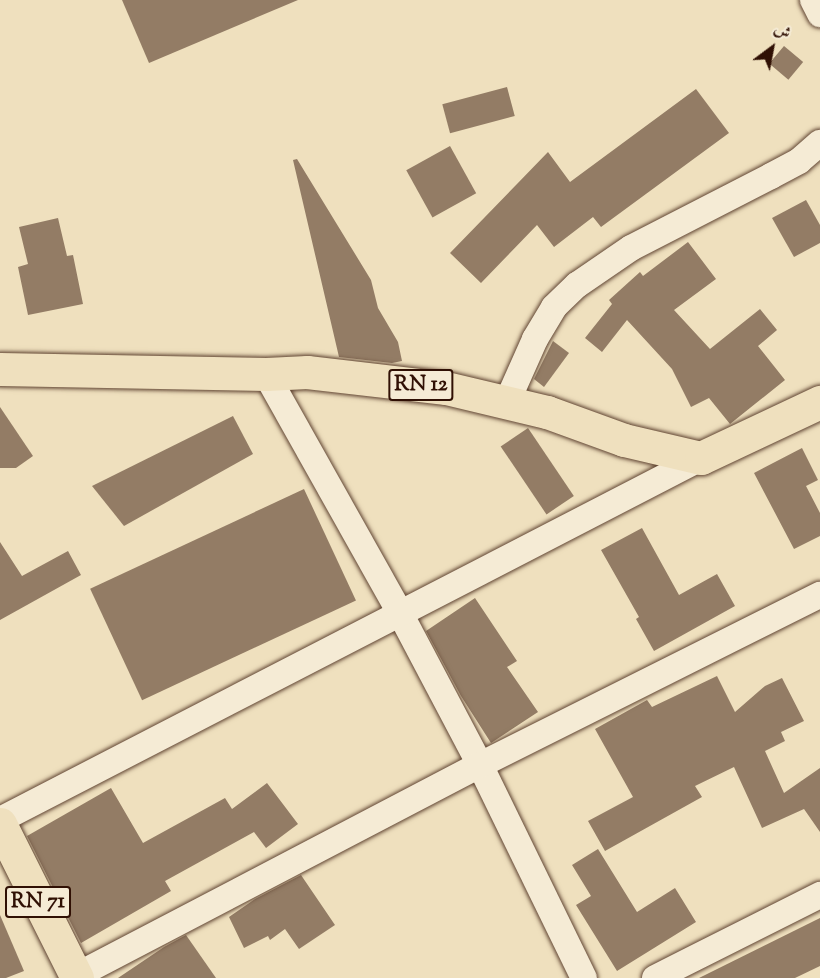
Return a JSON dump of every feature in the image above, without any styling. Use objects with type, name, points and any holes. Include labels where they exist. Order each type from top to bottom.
[{"type":"main road","name":"RN 12","points":[[0,369],[266,374],[308,372],[446,388],[547,412],[624,440],[701,458]]},
{"type":"main road","points":[[701,458],[820,402]]},
{"type":"main road","name":"RN 71","points":[[0,822],[75,977]]},
{"type":"street","points":[[813,0],[820,14]]},
{"type":"street","points":[[507,402],[544,323],[554,307],[577,285],[631,248],[799,161],[820,143]]},
{"type":"street","points":[[266,374],[401,615],[480,765],[584,978]]},
{"type":"street","points":[[0,822],[701,458]]},
{"type":"street","points":[[75,977],[480,765],[820,595]]},
{"type":"street","points":[[655,978],[820,895]]},
{"type":"building","points":[[122,0],[298,0],[149,63]]},
{"type":"building","points":[[784,46],[803,62],[788,80],[769,64]]},
{"type":"building","points":[[507,87],[515,116],[450,133],[442,104]]},
{"type":"building","points":[[696,89],[729,133],[601,227],[593,217],[554,247],[537,225],[481,283],[450,253],[548,152],[570,182]]},
{"type":"building","points":[[450,146],[476,193],[432,217],[406,170]]},
{"type":"building","points":[[297,159],[371,280],[378,308],[398,342],[402,361],[392,363],[339,357],[293,160]]},
{"type":"building","points":[[806,200],[820,225],[820,243],[794,257],[772,218]]},
{"type":"building","points":[[58,218],[67,256],[73,255],[83,304],[28,315],[18,267],[28,264],[19,227]]},
{"type":"building","points":[[688,242],[716,279],[674,310],[710,349],[760,309],[777,330],[758,346],[785,380],[730,424],[709,398],[691,407],[672,369],[627,320],[602,352],[585,338],[612,304],[609,300],[640,272],[643,276]]},
{"type":"building","points":[[553,341],[569,353],[544,387],[534,379]]},
{"type":"building","points":[[0,407],[33,456],[16,468],[0,468]]},
{"type":"building","points":[[233,416],[253,454],[124,526],[92,486]]},
{"type":"building","points":[[528,428],[574,496],[546,514],[501,446]]},
{"type":"building","points":[[802,448],[818,480],[806,486],[820,513],[820,536],[794,549],[754,473]]},
{"type":"building","points":[[304,489],[356,600],[142,700],[90,589]]},
{"type":"building","points":[[642,528],[679,595],[717,574],[735,606],[654,651],[636,619],[639,617],[601,550]]},
{"type":"building","points":[[0,542],[22,576],[68,551],[81,575],[0,620]]},
{"type":"building","points":[[475,598],[517,661],[507,667],[538,712],[491,743],[461,696],[426,631]]},
{"type":"building","points":[[717,676],[735,712],[765,686],[782,678],[804,721],[781,732],[785,741],[765,751],[784,793],[820,768],[820,832],[804,809],[762,828],[734,767],[695,786],[702,797],[605,851],[588,821],[633,797],[595,729],[647,700],[652,707]]},
{"type":"building","points":[[267,783],[298,824],[266,848],[254,832],[165,881],[171,891],[81,943],[27,836],[111,788],[143,843],[225,798],[232,809]]},
{"type":"building","points":[[598,849],[637,912],[675,888],[696,922],[617,971],[576,905],[591,896],[572,865]]},
{"type":"building","points":[[301,875],[335,925],[299,949],[285,929],[270,940],[268,936],[244,948],[229,917],[255,899]]},
{"type":"building","points":[[0,915],[24,971],[6,978],[0,978]]},
{"type":"building","points":[[820,918],[820,966],[795,978],[699,978]]},
{"type":"building","points":[[186,935],[216,978],[118,978],[164,947]]}]
